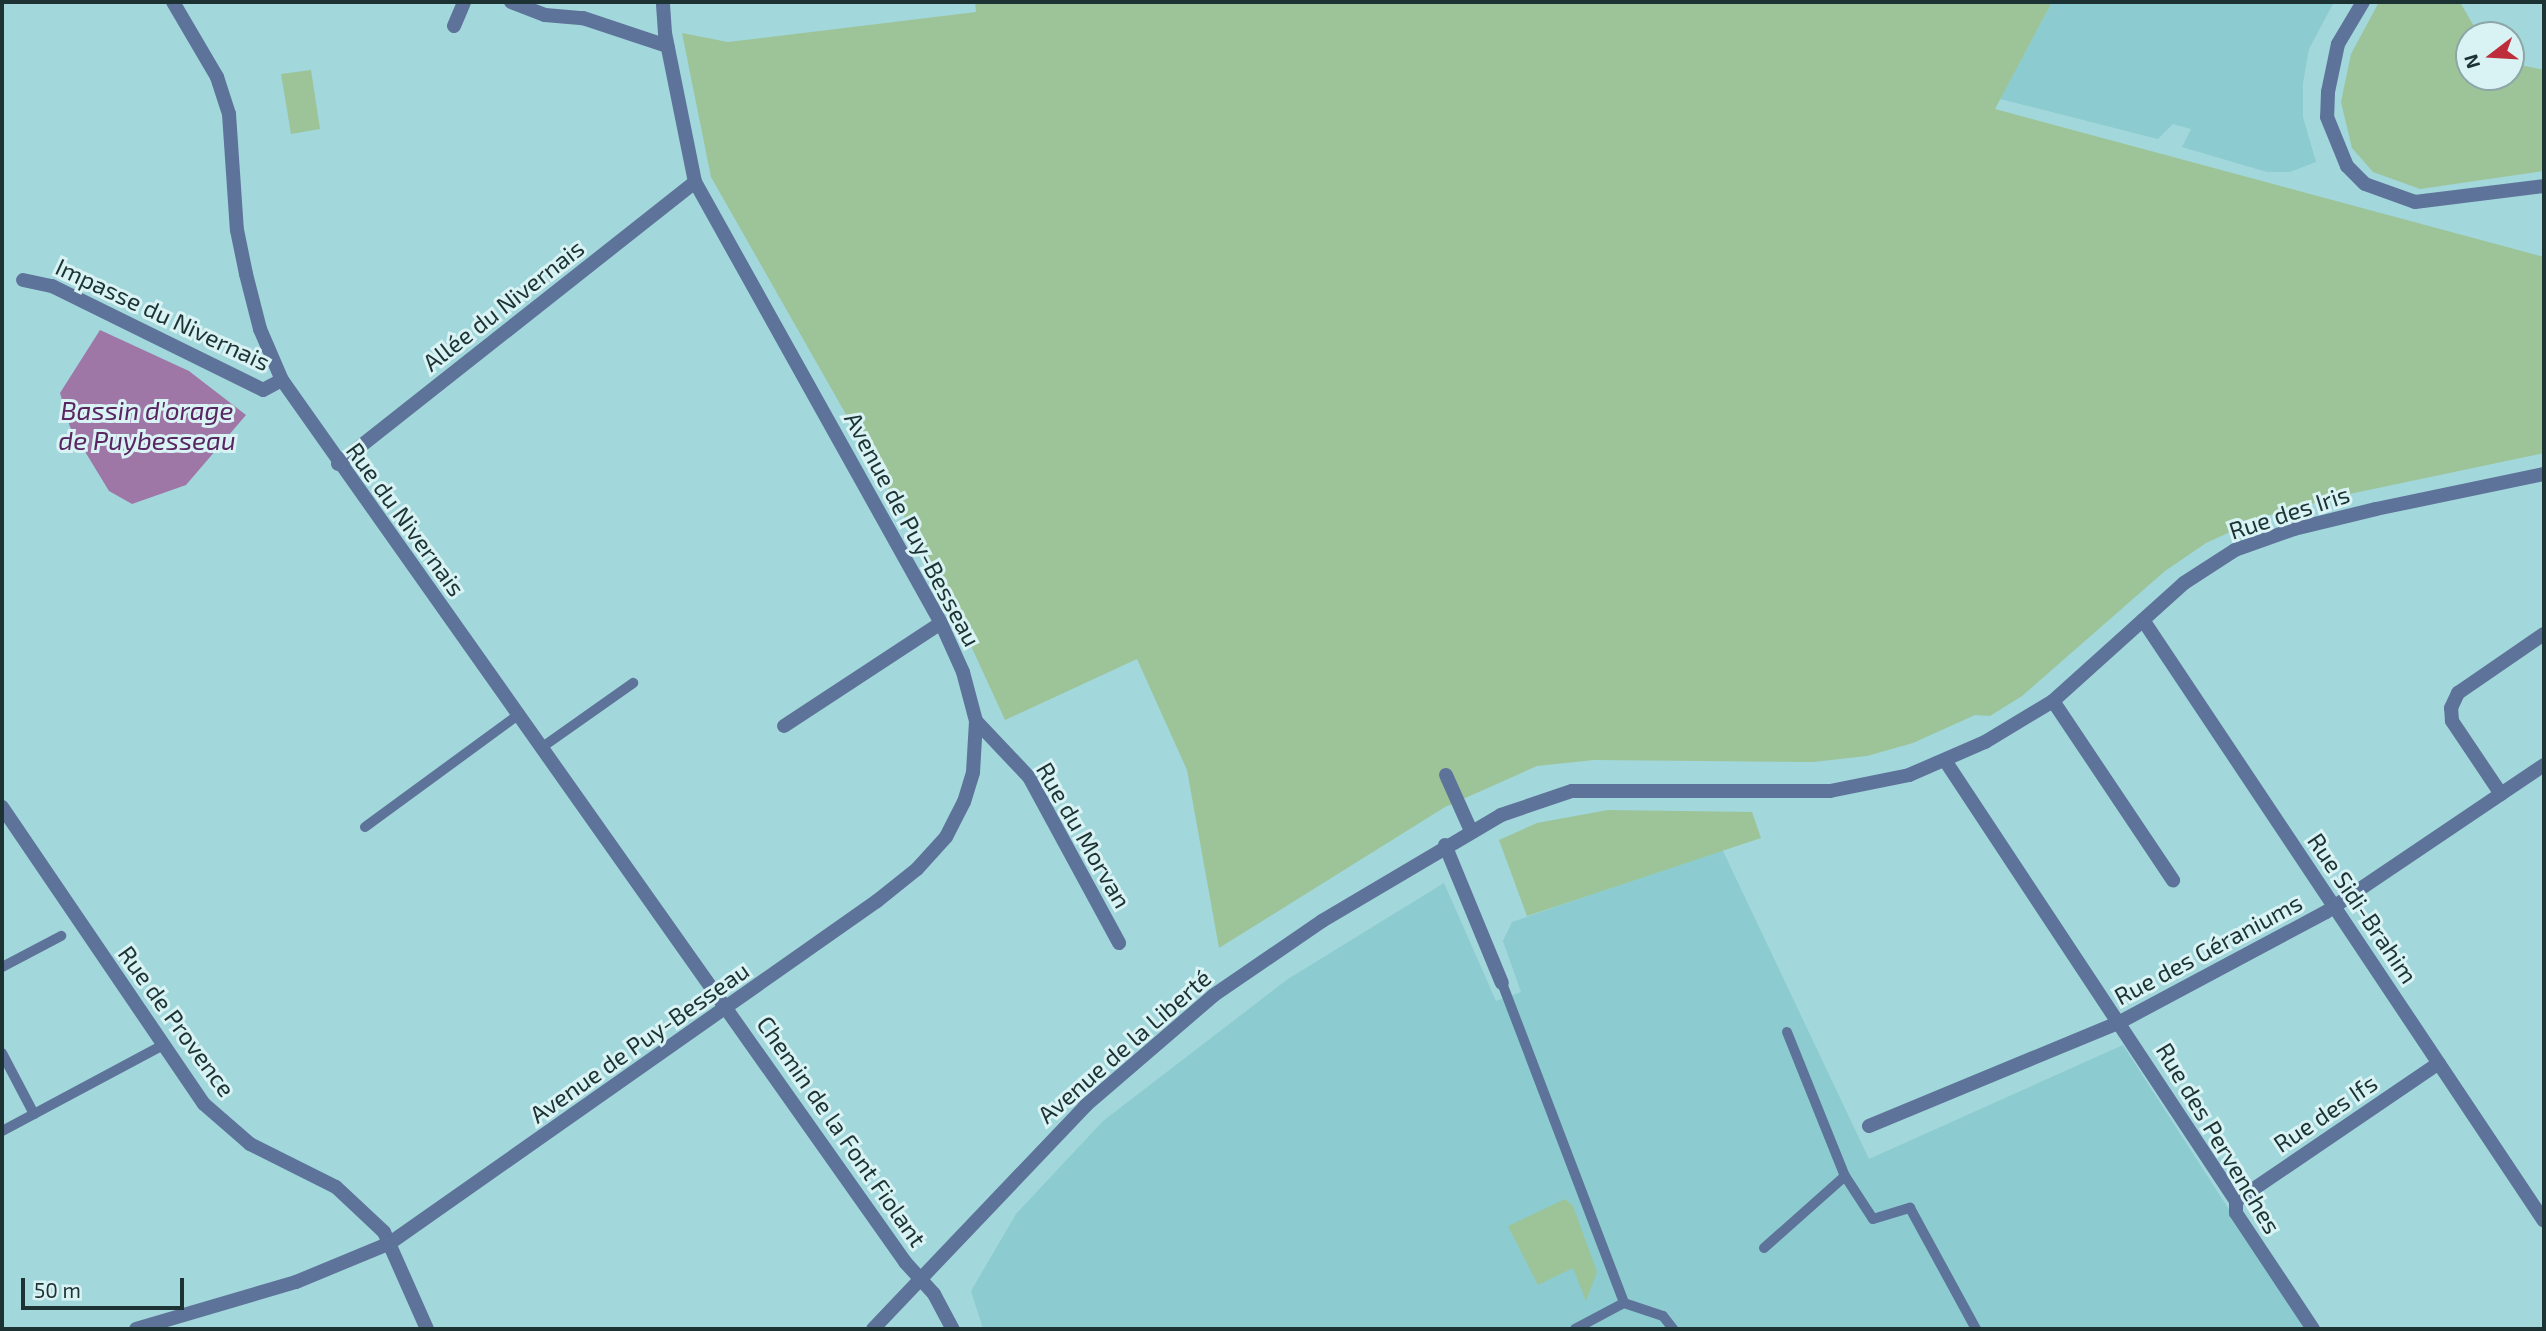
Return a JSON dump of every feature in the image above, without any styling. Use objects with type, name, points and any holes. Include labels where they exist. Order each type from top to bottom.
[{"type":"street","name":"Rue du Nivernais","points":[[173,2],[217,77],[229,114],[237,230],[260,328],[282,380],[338,464],[727,1009]]},
{"type":"street","points":[[454,26],[464,2]]},
{"type":"street","points":[[511,2],[545,15],[583,19],[667,46]]},
{"type":"street","name":"Avenue de Puy-Besseau","points":[[136,1329],[296,1282],[390,1243],[727,1009],[877,901],[916,869],[946,837],[973,772],[976,721],[963,672],[941,623],[695,182],[667,46],[663,2]]},
{"type":"street","points":[[2363,2],[2338,44],[2328,92],[2327,117],[2347,166],[2365,184],[2415,202],[2544,186]]},
{"type":"street","name":"Allée du Nivernais","points":[[338,464],[695,182]]},
{"type":"street","name":"Impasse du Nivernais","points":[[23,280],[52,286],[263,390],[282,380]]},
{"type":"street","name":"Rue des Iris","points":[[1471,831],[1536,800],[1572,791],[1830,791],[1872,786],[1946,762],[2053,701],[2207,566],[2259,540],[2458,489],[2544,474]]},
{"type":"street","name":"Rue Sidi-Brahim","points":[[2143,620],[2544,1221]]},
{"type":"street","points":[[784,726],[941,623]]},
{"type":"street","points":[[2501,794],[2452,721],[2451,708],[2459,693],[2544,634]]},
{"type":"street","points":[[2053,701],[2173,880]]},
{"type":"street","name":"Rue du Morvan","points":[[976,721],[1029,777],[1119,943]]},
{"type":"street","name":"Rue des Pervenches","points":[[1946,762],[2236,1201],[2236,1213],[2313,1329]]},
{"type":"street","name":"Rue des Géraniums","points":[[1868,1126],[2120,1022],[2335,907],[2544,765]]},
{"type":"street","points":[[1446,775],[1471,831]]},
{"type":"street","name":"Rue de Provence","points":[[2,807],[161,1046],[204,1104],[250,1144],[336,1187],[390,1243]]},
{"type":"street","name":"Avenue de la Liberté","points":[[873,1329],[1085,1106],[1194,1011],[1287,943],[1471,831]]},
{"type":"street","points":[[1446,845],[1502,983]]},
{"type":"street","name":"Chemin de la Font Fiolant","points":[[727,1009],[919,1280],[934,1294],[953,1329]]},
{"type":"street","name":"Rue des Ifs","points":[[2236,1201],[2439,1063]]},
{"type":"street","points":[[390,1243],[427,1329]]},
{"type":"lane","points":[[541,748],[633,683]]},
{"type":"lane","points":[[365,827],[518,715]]},
{"type":"lane","points":[[2,967],[61,936]]},
{"type":"lane","points":[[1502,983],[1624,1303]]},
{"type":"lane","points":[[1787,1032],[1845,1177],[1873,1219],[1910,1208],[1976,1329]]},
{"type":"lane","points":[[2,1131],[161,1046]]},
{"type":"lane","points":[[2,1053],[34,1114]]},
{"type":"lane","points":[[1763,1248],[1845,1177]]},
{"type":"lane","points":[[1575,1329],[1624,1303],[1663,1316],[1673,1329]]},
{"type":"shaded area","points":[[2052,2],[2334,2],[2309,49],[2303,83],[2303,117],[2316,162],[2290,172],[2267,172],[2182,147],[2191,129],[2173,124],[2158,139],[2000,99]]},
{"type":"shaded area","points":[[1722,849],[1869,1159],[2123,1045],[2306,1329],[983,1329],[971,1291],[1016,1214],[1103,1121],[1288,979],[1444,883],[1496,1001],[1521,992],[1503,941],[1512,922]]},
{"type":"green space","points":[[975,2],[2052,2],[1995,109],[2544,257],[2544,453],[2340,496],[2263,517],[2206,543],[2165,571],[2022,696],[1990,716],[1975,715],[1913,743],[1867,756],[1813,762],[1594,760],[1537,766],[1445,807],[1219,948],[1187,770],[1137,659],[1005,720],[943,585],[711,177],[682,33],[728,42],[976,12]]},
{"type":"green space","points":[[2379,2],[2460,2],[2471,21],[2455,21],[2455,91],[2525,91],[2525,66],[2544,70],[2544,171],[2420,189],[2373,172],[2352,148],[2341,102],[2351,54]]},
{"type":"green space","points":[[311,70],[320,129],[291,134],[281,74]]},
{"type":"green space","points":[[1608,810],[1752,812],[1761,838],[1527,916],[1499,840],[1537,823]]},
{"type":"green space","points":[[1565,1199],[1573,1206],[1597,1272],[1586,1301],[1573,1268],[1538,1285],[1508,1226]]},
{"type":"water","name":"Bassin d'orage de Puybesseau","points":[[100,330],[189,371],[246,415],[186,485],[132,504],[109,491],[70,427],[60,393]]}]
